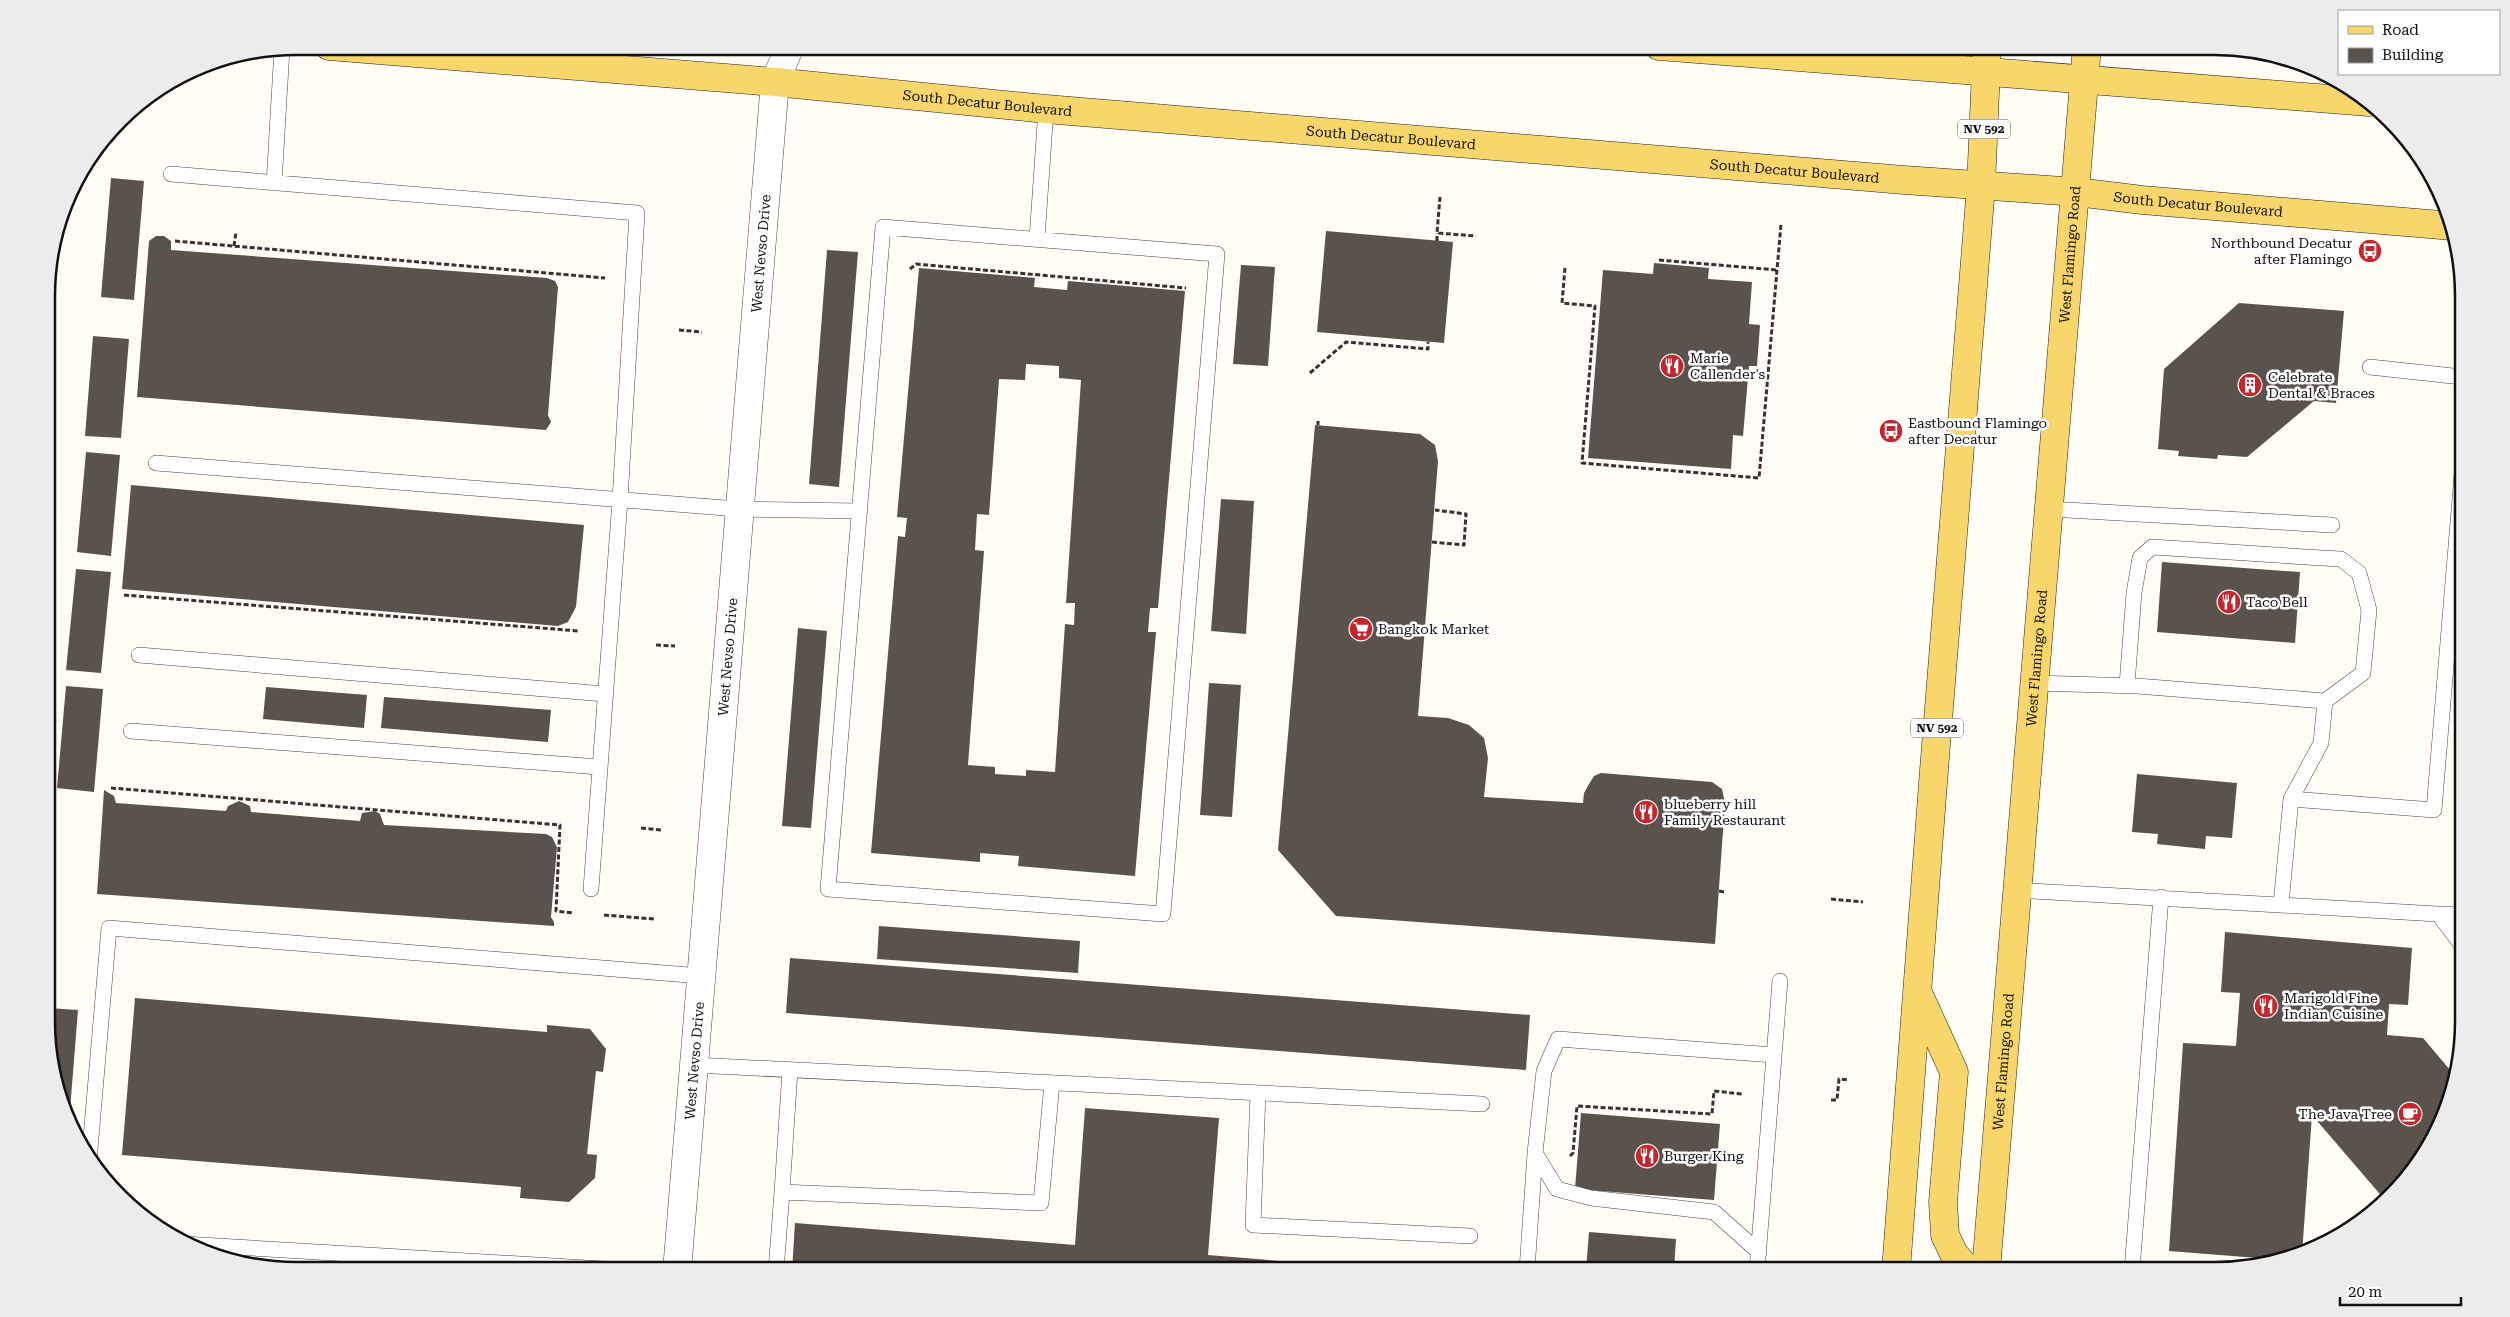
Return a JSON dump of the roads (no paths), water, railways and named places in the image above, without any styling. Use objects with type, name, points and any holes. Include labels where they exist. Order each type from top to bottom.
[{"type":"main road","name":"South Decatur Boulevard","points":[[441,55],[775,82],[1046,109],[1981,186],[2076,192],[2142,200],[2444,225]]},
{"type":"main road","points":[[1886,55],[1987,59],[2086,80],[2355,101]]},
{"type":"main road","name":"West Flamingo Road","points":[[1987,1262],[2087,55]]},
{"type":"main road","name":"NV 592","points":[[1897,1262],[1934,760],[1981,186],[1987,59]]},
{"type":"main road","points":[[1918,994],[1954,1072],[1943,1202],[1945,1235],[1954,1254],[1961,1262]]},
{"type":"street","name":"West Nevso Drive","points":[[678,1262],[738,509],[775,82],[786,55]]},
{"type":"lane","points":[[274,183],[282,56]]},
{"type":"lane","points":[[1037,240],[1046,109]]},
{"type":"lane","points":[[171,174],[637,213],[620,500],[591,889]]},
{"type":"lane","points":[[883,227],[1217,254],[1163,914],[828,889],[860,511],[883,227]]},
{"type":"lane","points":[[2370,367],[2455,376]]},
{"type":"lane","points":[[156,463],[738,509],[860,511]]},
{"type":"lane","points":[[2049,509],[2332,525]]},
{"type":"lane","points":[[2034,683],[2127,685],[2325,700],[2363,673],[2369,610],[2359,572],[2341,559],[2152,547],[2140,558],[2134,593],[2127,685]]},
{"type":"lane","points":[[2291,799],[2434,810],[2455,558]]},
{"type":"lane","points":[[139,655],[605,694]]},
{"type":"lane","points":[[2282,904],[2291,799],[2321,743],[2325,700]]},
{"type":"lane","points":[[131,731],[599,767]]},
{"type":"lane","points":[[2016,890],[2455,915]]},
{"type":"lane","points":[[2133,1262],[2161,897]]},
{"type":"lane","points":[[2438,914],[2455,936]]},
{"type":"lane","points":[[90,1146],[109,928],[701,976]]},
{"type":"lane","points":[[1758,1262],[1780,982]]},
{"type":"lane","points":[[1528,1262],[1535,1153],[1544,1071],[1558,1038],[1774,1055]]},
{"type":"lane","points":[[694,1065],[1482,1104]]},
{"type":"lane","points":[[777,1262],[790,1070]]},
{"type":"lane","points":[[782,1192],[1041,1203],[1052,1083]]},
{"type":"lane","points":[[1258,1093],[1253,1225],[1470,1236]]},
{"type":"lane","points":[[1535,1153],[1556,1189],[1591,1198],[1714,1212],[1759,1252]]},
{"type":"lane","points":[[208,1245],[486,1262]]},
{"type":"place","name":"Northbound Decatur after Flamingo","points":[[2370,251]]},
{"type":"place","name":"Marie Callender's","points":[[1672,366]]},
{"type":"place","name":"Celebrate Dental & Braces","points":[[2250,385]]},
{"type":"place","name":"Eastbound Flamingo after Decatur","points":[[1891,431]]},
{"type":"place","name":"Taco Bell","points":[[2229,602]]},
{"type":"place","name":"Bangkok Market","points":[[1361,629]]},
{"type":"place","name":"blueberry hill Family Restaurant","points":[[1646,812]]},
{"type":"place","name":"Marigold Fine Indian Cuisine","points":[[2266,1006]]},
{"type":"place","name":"The Java Tree","points":[[2410,1114]]},
{"type":"place","name":"Burger King","points":[[1647,1156]]}]
